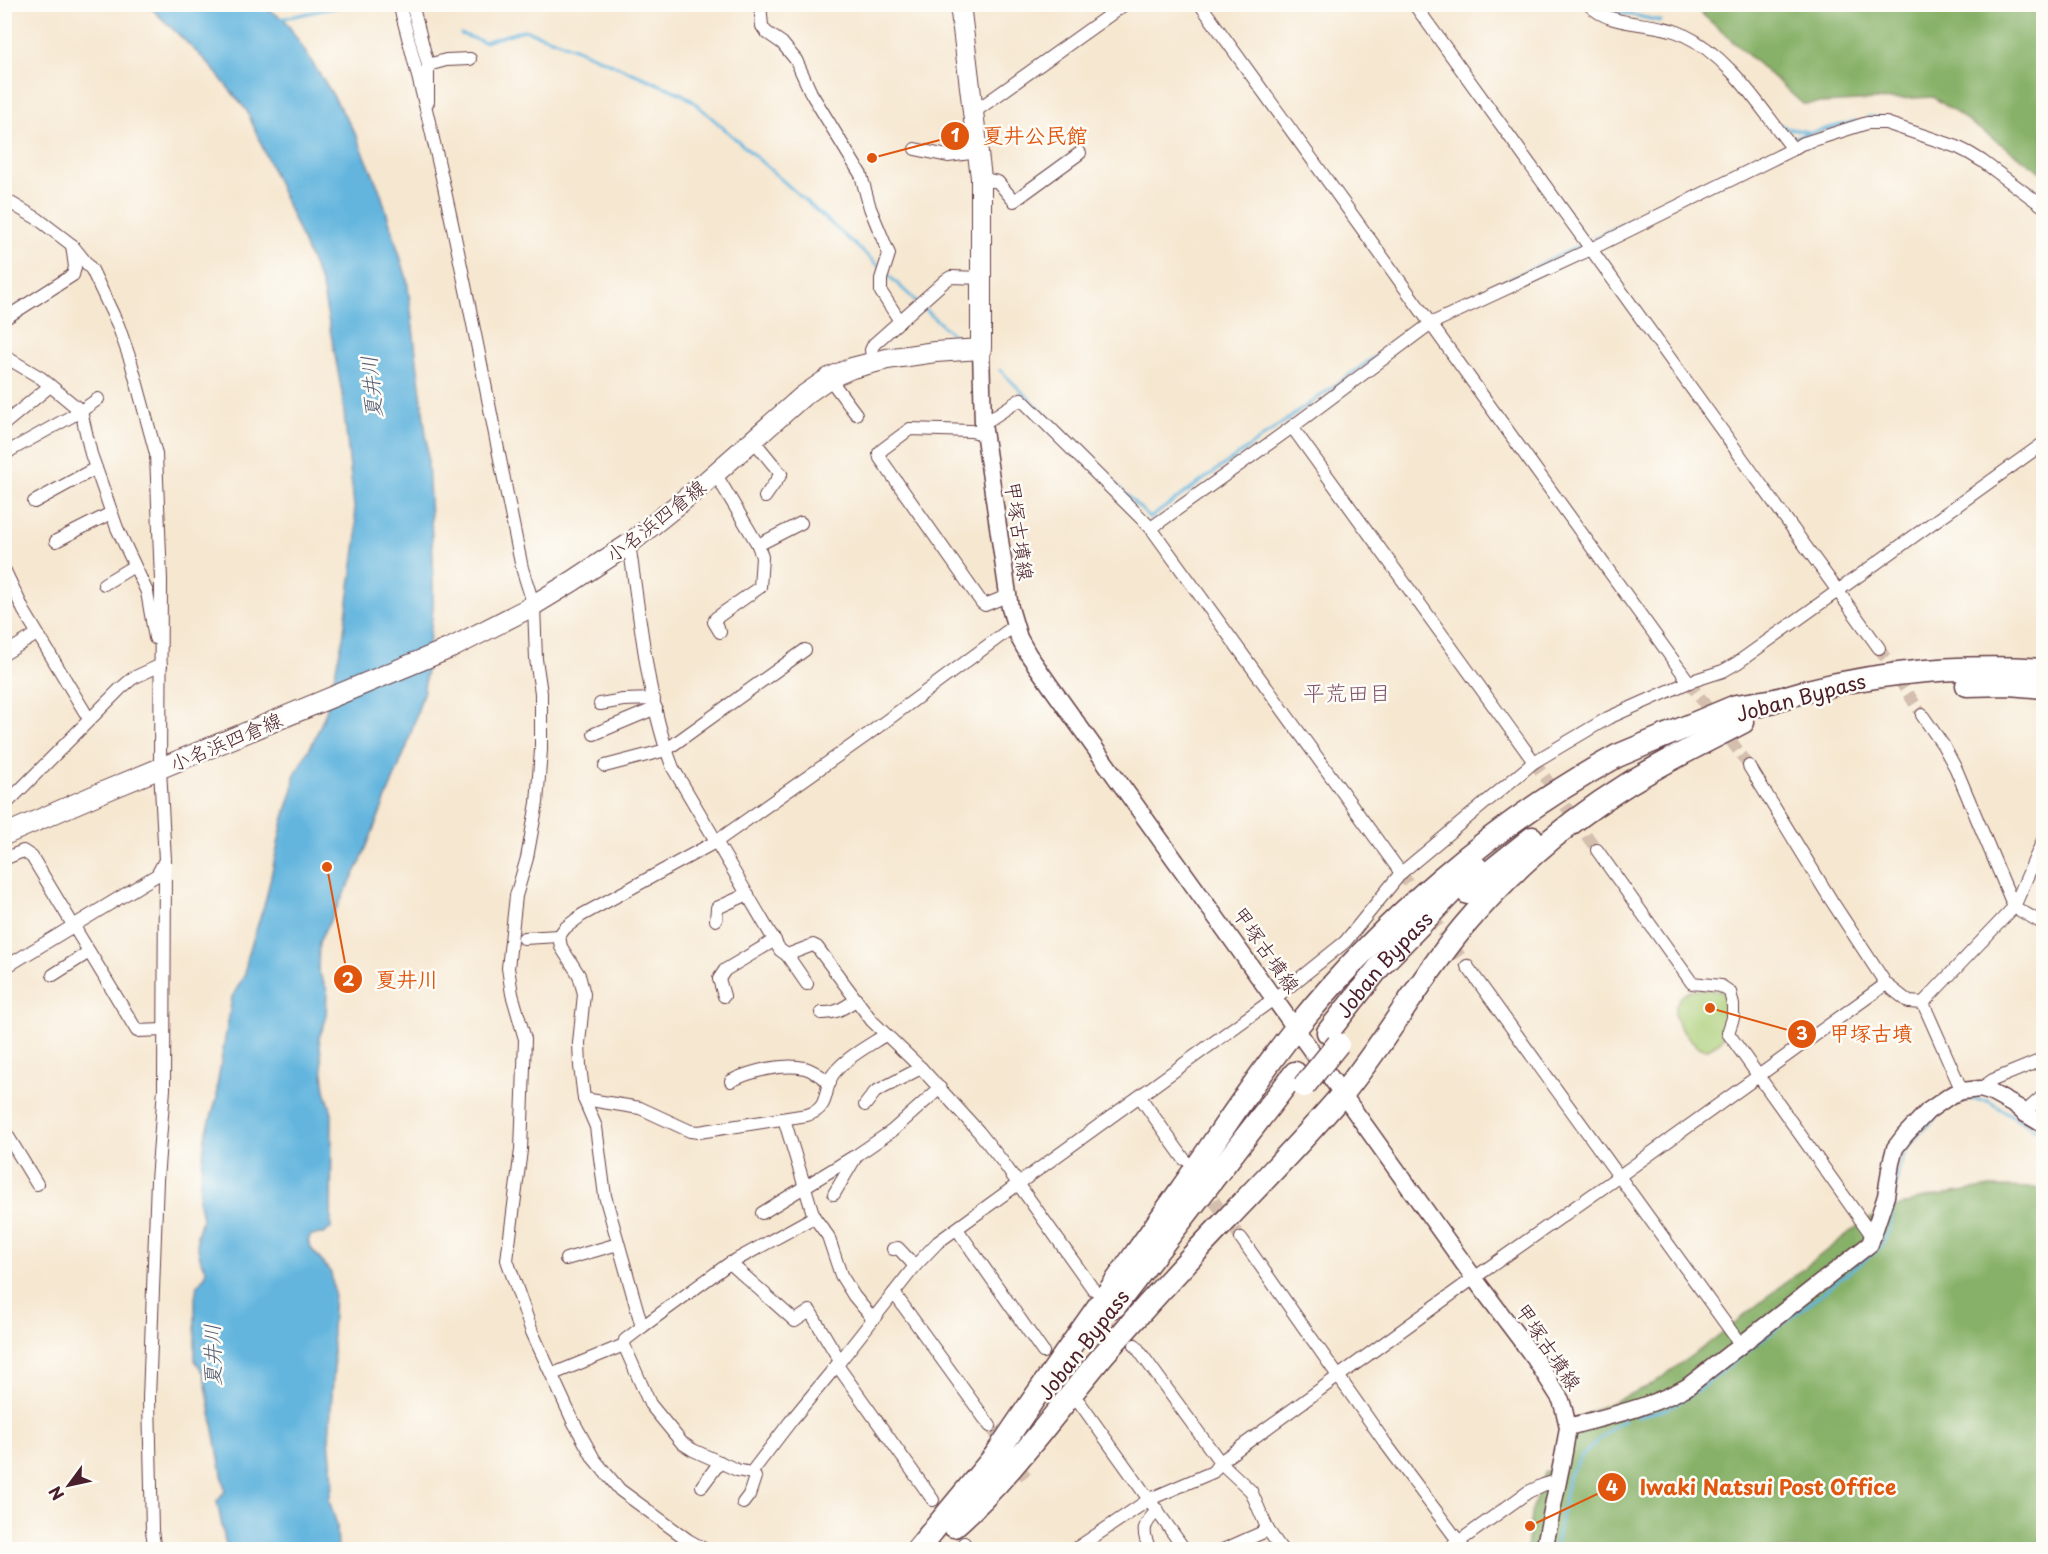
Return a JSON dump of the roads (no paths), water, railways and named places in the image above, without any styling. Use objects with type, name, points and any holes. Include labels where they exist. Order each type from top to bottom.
[{"type":"highway","name":"Joban Bypass","points":[[1333,1038],[1381,965],[1484,858],[1526,826],[1605,775],[1654,748],[1704,725],[1775,700],[1841,683],[1914,673],[2005,668],[2043,670]]},
{"type":"highway","name":"Joban Bypass","points":[[917,1550],[1333,1038],[1435,925],[1492,870],[1526,843],[1606,786],[1702,738],[1743,722],[1836,695],[1906,687],[2009,684],[2043,687]]},
{"type":"highway","points":[[995,1456],[1124,1267],[1296,1029],[1345,971],[1406,909],[1479,846],[1525,812],[1617,756],[1736,706],[1775,700]]},
{"type":"highway","points":[[962,1540],[981,1503],[1100,1359],[1173,1276],[1343,1094],[1442,954],[1476,912],[1519,869],[1602,801],[1630,783],[1743,722]]},
{"type":"highway","name":"Joban Bypass","points":[[935,1550],[962,1540],[1300,1079]]},
{"type":"main road","points":[[960,4],[981,178],[981,349]]},
{"type":"main road","name":"小名浜四倉線","points":[[4,835],[453,646],[530,608],[628,544],[753,441],[803,396],[829,378],[852,368],[873,363],[935,352],[981,349]]},
{"type":"main road","name":"甲塚古墳線","points":[[981,349],[983,429],[1007,596],[1014,626],[1028,654],[1041,673],[1474,1278],[1535,1359],[1561,1400],[1568,1427],[1560,1480],[1544,1550]]},
{"type":"main road","points":[[1568,1427],[1666,1399],[1687,1387],[1852,1260],[1870,1244],[1886,1196],[1891,1163],[1896,1148],[1928,1111],[1951,1095],[1980,1089],[1990,1092],[2043,1125]]},
{"type":"street","points":[[399,4],[428,118],[463,276],[530,608],[541,693],[541,750],[537,803],[527,858],[516,896],[508,968],[512,994],[525,1039],[521,1150],[507,1260],[532,1332],[594,1459],[620,1490],[688,1540],[706,1550]]},
{"type":"street","points":[[412,4],[428,65],[428,118]]},
{"type":"street","points":[[760,4],[762,26],[766,32],[782,43],[796,60],[811,93],[861,175],[870,208],[889,254],[881,279],[881,292],[900,321]]},
{"type":"street","points":[[974,112],[1125,4]]},
{"type":"street","points":[[1200,4],[1689,682]]},
{"type":"street","points":[[1414,4],[1879,648]]},
{"type":"street","points":[[1588,4],[1605,18],[1666,28],[1700,44],[1734,73],[1789,144]]},
{"type":"street","points":[[428,65],[446,60],[470,58]]},
{"type":"street","points":[[1151,528],[1292,428],[1428,321],[1592,249],[1789,144],[1801,144],[1867,123],[1886,123],[1969,153],[2043,207]]},
{"type":"street","points":[[915,149],[948,156],[978,152]]},
{"type":"street","points":[[981,178],[998,182],[1014,201],[1080,153]]},
{"type":"street","points":[[4,199],[38,219],[72,245],[92,270],[118,325],[131,362],[156,454],[165,767],[164,1089],[157,1180],[149,1400],[152,1531],[156,1550]]},
{"type":"street","points":[[4,319],[74,275],[72,245]]},
{"type":"street","points":[[873,363],[871,350],[874,344],[951,277],[982,278]]},
{"type":"street","points":[[4,356],[41,378],[81,411],[111,513],[150,602],[156,650],[161,660]]},
{"type":"street","points":[[829,378],[856,414]]},
{"type":"street","points":[[4,424],[50,386]]},
{"type":"street","points":[[5,455],[98,399]]},
{"type":"street","points":[[1007,596],[989,605],[982,603],[879,458],[879,453],[910,429],[971,431],[983,429],[1021,399],[1151,528],[1401,873]]},
{"type":"street","points":[[1292,428],[1534,762]]},
{"type":"street","points":[[753,441],[781,474],[765,497]]},
{"type":"street","points":[[814,1217],[730,1263],[625,1340],[624,1345],[650,1404],[682,1443],[720,1462],[751,1473],[929,1250],[1275,998],[1346,942],[1401,873],[1534,762],[1608,718],[1689,682],[1723,671],[1737,663],[2043,443]]},
{"type":"street","points":[[34,501],[96,468]]},
{"type":"street","points":[[715,473],[758,545],[762,557],[760,587],[716,618],[714,622],[720,632]]},
{"type":"street","points":[[56,541],[111,513]]},
{"type":"street","points":[[758,545],[801,523]]},
{"type":"street","points":[[628,544],[655,704],[666,750],[673,768],[780,950],[787,955],[807,984]]},
{"type":"street","points":[[104,584],[134,566]]},
{"type":"street","points":[[4,569],[37,634],[89,719]]},
{"type":"street","points":[[642,1327],[605,1196],[596,1127],[584,1100],[579,1043],[584,994],[579,975],[561,946],[559,936],[565,928],[582,915],[717,841],[867,735],[1014,626]]},
{"type":"street","points":[[4,654],[37,634]]},
{"type":"street","points":[[605,766],[666,750],[805,650]]},
{"type":"street","points":[[4,806],[89,719],[133,678],[161,660]]},
{"type":"street","points":[[600,704],[623,700],[655,704]]},
{"type":"street","points":[[594,734],[655,704]]},
{"type":"street","points":[[1922,715],[1956,769],[2014,908],[2043,924]]},
{"type":"street","points":[[1749,766],[1831,900],[1886,984],[1909,1002],[1923,1003]]},
{"type":"street","points":[[1923,1003],[2014,908],[2042,843]]},
{"type":"street","points":[[1597,850],[1692,983],[1721,986],[1730,992],[1733,1018],[1728,1033],[1872,1237]]},
{"type":"street","points":[[4,859],[23,851],[32,857],[137,1031],[164,1030]]},
{"type":"street","points":[[4,968],[157,875],[165,860]]},
{"type":"street","points":[[716,920],[717,908],[748,894]]},
{"type":"street","points":[[524,938],[559,936]]},
{"type":"street","points":[[724,996],[719,979],[725,970],[775,940]]},
{"type":"street","points":[[787,955],[813,945],[817,947],[885,1035],[921,1068],[979,1131],[1093,1289]]},
{"type":"street","points":[[53,975],[89,952]]},
{"type":"street","points":[[1467,966],[1741,1345]]},
{"type":"street","points":[[1074,1550],[1150,1499],[1214,1472],[1220,1462],[1886,984]]},
{"type":"street","points":[[820,1013],[833,1014],[856,1000]]},
{"type":"street","points":[[1923,1003],[1962,1091]]},
{"type":"street","points":[[584,1100],[640,1108],[690,1131],[699,1132],[814,1113],[820,1109],[832,1075],[842,1064],[885,1035]]},
{"type":"street","points":[[1980,1089],[1993,1080],[2043,1059]]},
{"type":"street","points":[[731,1081],[754,1071],[793,1067],[805,1068],[830,1083]]},
{"type":"street","points":[[865,1105],[875,1092],[921,1068]]},
{"type":"street","points":[[762,1213],[892,1131],[940,1088]]},
{"type":"street","points":[[2024,1113],[2043,1095]]},
{"type":"street","points":[[1140,1097],[1184,1159]]},
{"type":"street","points":[[784,1119],[814,1217],[828,1236],[842,1275],[854,1296],[873,1319]]},
{"type":"street","points":[[6,1138],[37,1184]]},
{"type":"street","points":[[834,1194],[857,1155]]},
{"type":"street","points":[[957,1230],[1043,1352]]},
{"type":"street","points":[[1241,1238],[1386,1444],[1462,1545]]},
{"type":"street","points":[[566,1259],[618,1244]]},
{"type":"street","points":[[893,1249],[898,1248],[915,1266]]},
{"type":"street","points":[[730,1263],[795,1321],[810,1311],[838,1363],[933,1500]]},
{"type":"street","points":[[894,1293],[990,1426]]},
{"type":"street","points":[[553,1374],[624,1345]]},
{"type":"street","points":[[1135,1345],[1220,1462],[1251,1491],[1268,1530],[1282,1550]]},
{"type":"street","points":[[1080,1403],[1185,1550]]},
{"type":"street","points":[[702,1486],[720,1462]]},
{"type":"street","points":[[743,1503],[749,1495],[755,1477]]},
{"type":"street","points":[[1447,1550],[1462,1545],[1528,1492],[1560,1480]]},
{"type":"street","points":[[1150,1549],[1143,1533],[1145,1526],[1158,1510]]},
{"type":"street","points":[[1223,1550],[1268,1530]]},
{"type":"water","points":[[148,5],[261,5],[285,20],[356,135],[380,191],[407,279],[427,443],[433,558],[433,608],[424,690],[407,746],[360,863],[319,942],[318,970],[327,990],[326,1019],[319,1038],[325,1090],[332,1113],[331,1228],[324,1234],[311,1235],[308,1241],[331,1273],[334,1291],[332,1332],[334,1365],[329,1440],[333,1481],[329,1500],[337,1525],[338,1549],[229,1549],[225,1541],[217,1501],[225,1491],[204,1374],[195,1360],[195,1298],[197,1286],[205,1276],[206,1269],[201,1261],[197,1244],[202,1219],[199,1202],[205,1137],[217,1098],[232,997],[245,974],[247,959],[266,899],[283,821],[293,789],[294,776],[326,712],[343,638],[357,535],[342,393],[322,286],[247,111],[209,64]]},
{"type":"waterway","points":[[280,19],[352,4]]},
{"type":"waterway","points":[[1605,9],[1660,21]]},
{"type":"waterway","points":[[461,34],[484,42],[524,30],[560,42],[682,94],[694,102],[880,267]]},
{"type":"waterway","points":[[1868,117],[1888,118]]},
{"type":"waterway","points":[[1791,140],[1856,121]]},
{"type":"waterway","points":[[1781,125],[1809,132]]},
{"type":"waterway","points":[[1594,238],[1773,153]]},
{"type":"waterway","points":[[1429,318],[1581,245]]},
{"type":"waterway","points":[[887,274],[917,302]]},
{"type":"waterway","points":[[922,307],[954,336]]},
{"type":"waterway","points":[[1000,370],[1150,518],[1411,331]]},
{"type":"waterway","points":[[1636,1417],[1666,1409],[1696,1392],[1881,1247],[1890,1228],[1898,1171],[1906,1150],[1918,1135],[1948,1107],[1958,1101],[1969,1099],[1988,1101],[2044,1135]]},
{"type":"waterway","points":[[1555,1550],[1569,1475],[1581,1457],[1615,1425],[1624,1420]]},
{"type":"tunnel","points":[[1879,648],[1922,715]]},
{"type":"tunnel","points":[[1689,682],[1749,766]]},
{"type":"tunnel","points":[[1534,762],[1597,850]]},
{"type":"tunnel","points":[[1401,873],[1467,966]]},
{"type":"tunnel","points":[[1203,1186],[1241,1238]]},
{"type":"tunnel","points":[[1105,1305],[1135,1345]]},
{"type":"tunnel","points":[[990,1426],[1026,1477]]},
{"type":"place","name":"夏井公民館","points":[[872,158]]},
{"type":"place","name":"夏井川","points":[[327,867]]},
{"type":"place","name":"甲塚古墳","points":[[1710,1008]]},
{"type":"place","name":"Iwaki Natsui Post Office","points":[[1530,1526]]},
{"type":"district","name":"平荒田目","points":[[1347,693]]}]
